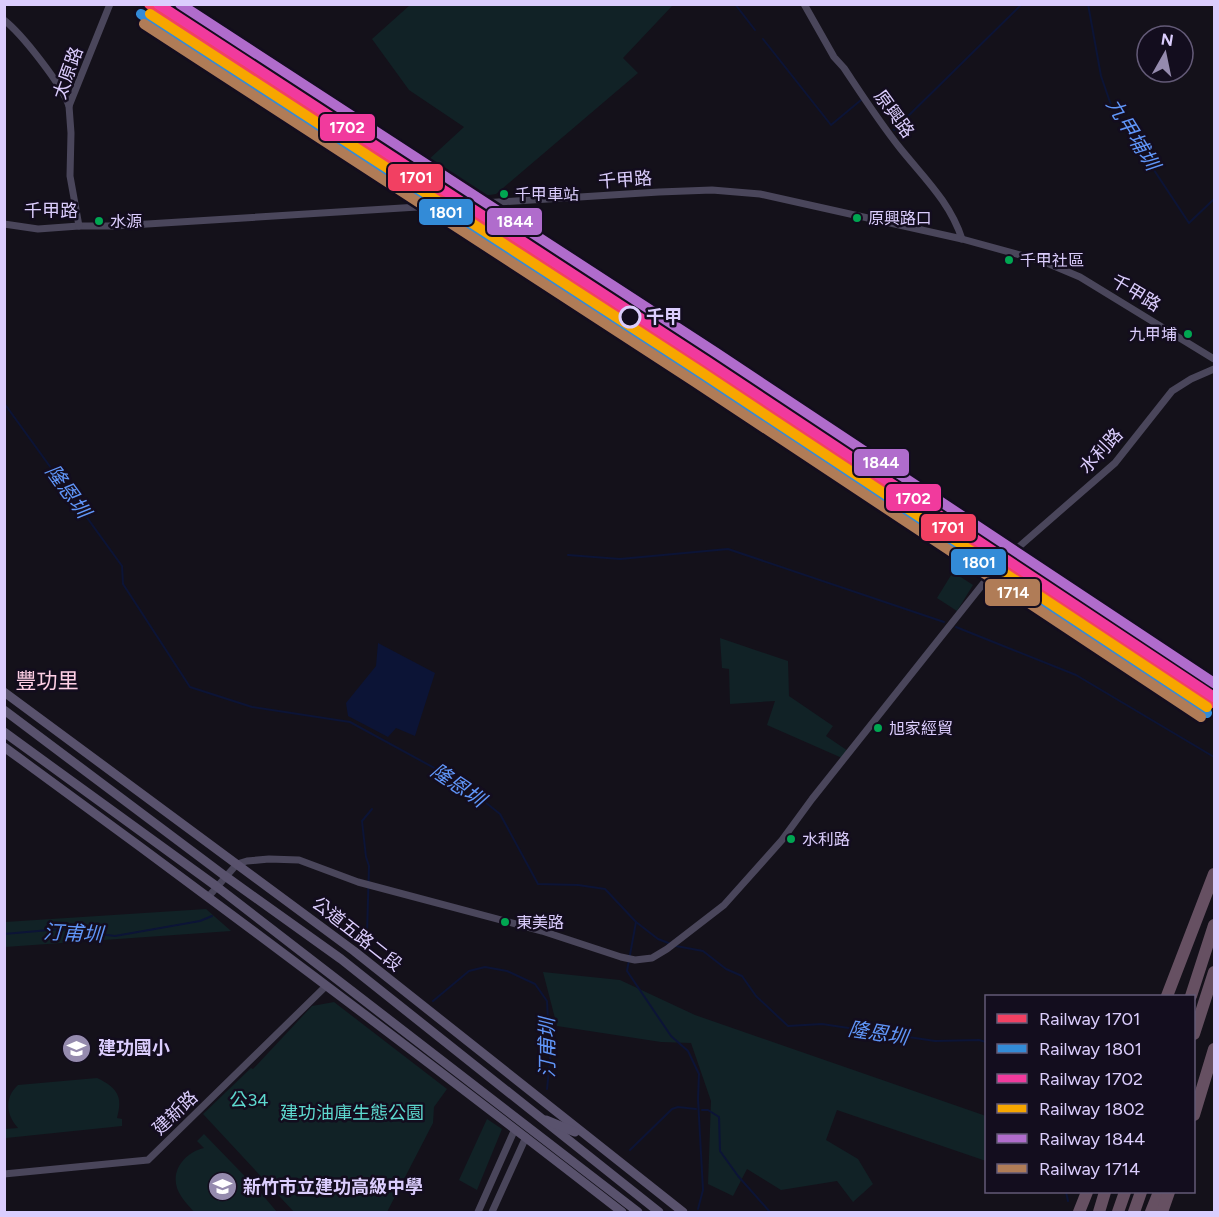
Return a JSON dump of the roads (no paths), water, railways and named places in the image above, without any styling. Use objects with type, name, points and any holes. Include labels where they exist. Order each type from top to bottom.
[{"type":"highway","points":[[1167,995],[1215,874]]},
{"type":"highway","points":[[1191,995],[1215,925]]},
{"type":"highway","points":[[1195,1031],[1215,972]]},
{"type":"highway","points":[[1195,1111],[1215,1049]]},
{"type":"highway","points":[[1079,1212],[1086,1193]]},
{"type":"highway","points":[[1099,1212],[1104,1193]]},
{"type":"highway","points":[[1118,1212],[1124,1193]]},
{"type":"highway","points":[[1134,1212],[1140,1193]]},
{"type":"highway","points":[[1151,1212],[1158,1193]]},
{"type":"highway","points":[[1162,1212],[1168,1193]]},
{"type":"street","name":"太原路","points":[[79,226],[70,176],[69,106],[110,4]]},
{"type":"street","name":"原興路","points":[[804,4],[834,57],[898,145],[944,200],[962,238]]},
{"type":"street","points":[[4,20],[16,29],[27,43],[69,106]]},
{"type":"street","name":"千甲路","points":[[4,224],[38,229],[190,222],[712,189],[760,194],[962,238],[1042,261],[1080,277],[1215,359]]},
{"type":"street","name":"水利路","points":[[237,864],[269,859],[299,860],[368,884],[542,931],[621,957],[635,960],[652,958],[724,905],[782,840],[998,565],[1115,463],[1172,391],[1191,378],[1215,369]]},
{"type":"street","name":"公道五路二段","points":[[5,692],[354,951],[682,1212]]},
{"type":"street","name":"公道五路二段","points":[[4,710],[225,876],[341,959],[659,1212]]},
{"type":"street","points":[[4,732],[216,886],[638,1212]]},
{"type":"street","points":[[4,747],[209,896],[622,1212]]},
{"type":"street","points":[[209,896],[237,864]]},
{"type":"street","name":"建新路","points":[[4,1174],[148,1160],[326,986]]},
{"type":"street","points":[[534,1114],[586,1136]]},
{"type":"street","points":[[478,1212],[515,1129]]},
{"type":"street","points":[[492,1212],[526,1137]]},
{"type":"water","points":[[378,643],[435,673],[415,736],[396,728],[388,737],[348,716],[346,703],[376,666]]},
{"type":"waterway","points":[[735,4],[755,30]]},
{"type":"waterway","name":"九甲埔圳","points":[[894,130],[1022,4]]},
{"type":"waterway","name":"九甲埔圳","points":[[1088,4],[1101,76],[1111,105],[1189,223],[1214,199]]},
{"type":"waterway","points":[[763,39],[831,125],[861,100]]},
{"type":"waterway","name":"隆恩圳","points":[[4,403],[122,566],[123,584],[190,687],[252,707],[350,722],[460,782],[500,814],[538,884],[578,885],[605,889],[636,922],[658,939],[671,944]]},
{"type":"waterway","points":[[568,555],[620,559],[728,549],[944,622]]},
{"type":"waterway","points":[[956,627],[1076,675],[1214,757]]},
{"type":"waterway","points":[[372,809],[362,821],[369,866],[367,933],[384,945],[391,954],[388,968]]},
{"type":"waterway","name":"汀甫圳","points":[[4,934],[61,929],[115,936],[200,921],[212,916]]},
{"type":"waterway","points":[[636,922],[627,971],[671,1036],[688,1051],[699,1074],[698,1099],[703,1190],[698,1209]]},
{"type":"waterway","name":"隆恩圳","points":[[676,946],[703,951],[726,969],[742,976],[756,996],[788,1026],[822,1024],[935,1041],[985,1042]]},
{"type":"waterway","name":"汀甫圳","points":[[433,1001],[469,971],[485,967],[507,971],[535,984],[547,1001],[550,1060],[547,1089]]},
{"type":"waterway","name":"汀甫圳","points":[[630,1150],[672,1109],[678,1107],[696,1109]]},
{"type":"waterway","name":"汀甫圳","points":[[702,1110],[708,1110],[719,1117],[720,1151],[738,1176],[770,1212]]},
{"type":"waterway","name":"隆恩圳","points":[[1066,1193],[1068,1201]]},
{"type":"rail line","name":"1701","points":[[149,4],[630,317],[1214,703]]},
{"type":"rail line","name":"1702","points":[[158,4],[708,362],[1214,697]]},
{"type":"rail line","name":"1844","points":[[180,4],[715,352],[1214,683]]},
{"type":"rail line","name":"1801","points":[[141,14],[623,327],[1207,713]]},
{"type":"rail line","name":"1802","points":[[150,14],[701,372],[1207,707]]},
{"type":"rail line","name":"1714","points":[[144,24],[695,382],[1201,717]]},
{"type":"place","name":"千甲車站","points":[[504,194]]},
{"type":"place","name":"原興路口","points":[[857,218]]},
{"type":"place","name":"水源","points":[[99,221]]},
{"type":"place","name":"千甲社區","points":[[1009,260]]},
{"type":"place","name":"千甲","points":[[630,317]]},
{"type":"place","name":"九甲埔","points":[[1188,334]]},
{"type":"place","name":"旭家經貿","points":[[878,728]]},
{"type":"place","name":"水利路","points":[[791,839]]},
{"type":"place","name":"東美路","points":[[505,922]]},
{"type":"place","name":"建功國小","points":[[77,1048]]},
{"type":"place","name":"新竹市立建功高級中學","points":[[222,1187]]},
{"type":"district","name":"豐功里","points":[[47,680]]},
{"type":"park label","name":"公34","points":[[249,1100]]},
{"type":"park label","name":"建功油庫生態公園","points":[[352,1113]]}]
